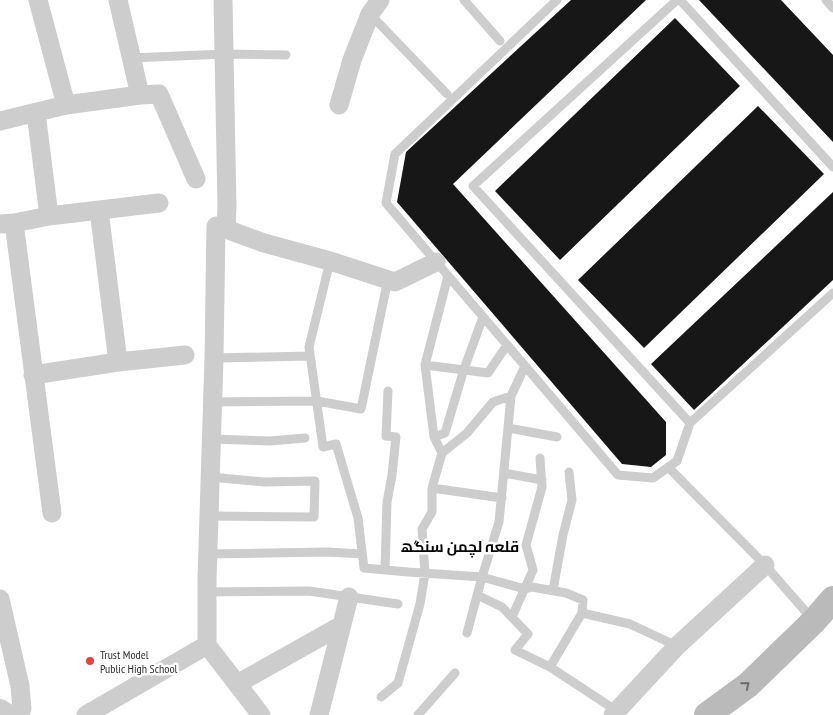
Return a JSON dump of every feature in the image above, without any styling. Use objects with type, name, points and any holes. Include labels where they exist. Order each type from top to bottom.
[{"type":"main road","points":[[707,715],[748,685],[814,621],[833,599]]},
{"type":"street","points":[[38,0],[66,105]]},
{"type":"street","points":[[118,0],[140,95]]},
{"type":"street","points":[[223,0],[226,229]]},
{"type":"street","points":[[339,105],[352,60],[375,7]]},
{"type":"street","points":[[0,121],[66,105],[159,94],[196,179]]},
{"type":"street","points":[[36,113],[49,216]]},
{"type":"street","points":[[52,513],[33,375],[7,223],[159,203]]},
{"type":"street","points":[[99,210],[118,362]]},
{"type":"street","points":[[261,715],[207,645],[207,554],[213,402],[216,226],[264,243],[330,261],[395,282],[442,269]]},
{"type":"street","points":[[33,375],[118,362],[184,356]]},
{"type":"street","points":[[615,713],[677,646],[765,565]]},
{"type":"street","points":[[319,715],[349,597]]},
{"type":"street","points":[[0,599],[20,686],[22,709],[19,715]]},
{"type":"street","points":[[237,684],[342,624]]},
{"type":"street","points":[[86,715],[207,645]]},
{"type":"street","points":[[0,710],[8,715]]},
{"type":"lane","points":[[464,0],[500,41]]},
{"type":"lane","points":[[557,0],[395,154],[386,203],[618,475],[653,478],[677,461],[690,424],[833,293]]},
{"type":"lane","points":[[690,424],[473,186],[678,0],[833,167]]},
{"type":"lane","points":[[826,0],[833,8]]},
{"type":"lane","points":[[375,7],[447,94]]},
{"type":"lane","points":[[131,58],[225,54],[286,55]]},
{"type":"lane","points":[[330,261],[309,347],[323,447],[336,444],[358,518],[364,568],[482,577],[525,589],[532,587],[553,590],[583,600],[582,613],[550,667]]},
{"type":"lane","points":[[442,269],[426,364],[434,438],[442,453]]},
{"type":"lane","points":[[213,402],[316,401],[361,409],[388,279]]},
{"type":"lane","points":[[434,438],[445,432],[483,317]]},
{"type":"lane","points":[[426,364],[488,373],[507,345]]},
{"type":"lane","points":[[214,358],[310,356]]},
{"type":"lane","points":[[467,633],[499,522],[511,396],[525,366]]},
{"type":"lane","points":[[384,570],[387,502],[396,437],[386,436],[388,391]]},
{"type":"lane","points":[[381,697],[398,683],[420,604],[425,573],[422,529],[432,512],[432,488],[442,453],[467,434],[494,402],[511,396]]},
{"type":"lane","points":[[508,428],[556,437]]},
{"type":"lane","points":[[211,439],[270,441],[305,438]]},
{"type":"lane","points":[[512,617],[533,570],[526,545],[542,488],[540,458]]},
{"type":"lane","points":[[668,468],[765,565],[814,621]]},
{"type":"lane","points":[[553,590],[563,535],[572,500],[569,472]]},
{"type":"lane","points":[[504,473],[542,480]]},
{"type":"lane","points":[[209,516],[314,517],[315,481],[264,482],[210,477]]},
{"type":"lane","points":[[432,488],[502,498]]},
{"type":"lane","points":[[207,554],[327,552],[362,554]]},
{"type":"lane","points":[[207,592],[309,591],[398,604]]},
{"type":"lane","points":[[478,595],[502,607],[528,634],[515,650],[550,667],[615,713]]},
{"type":"lane","points":[[582,613],[630,624],[677,646]]},
{"type":"lane","points":[[418,715],[455,674]]},
{"type":"building","points":[[571,0],[646,0],[453,184],[666,422],[666,455],[651,467],[622,464],[397,202],[406,152]]},
{"type":"building","points":[[699,0],[781,0],[833,55],[833,142]]},
{"type":"building","points":[[675,18],[740,86],[560,260],[495,191]]},
{"type":"building","points":[[758,106],[824,174],[644,348],[578,280]]},
{"type":"building","points":[[833,192],[833,280],[694,410],[651,364]]},
{"type":"place","name":"Trust Model Public High School","points":[[90,661]]},
{"type":"district","name":"قلعہ لچمن سنگھ","points":[[460,546]]}]
